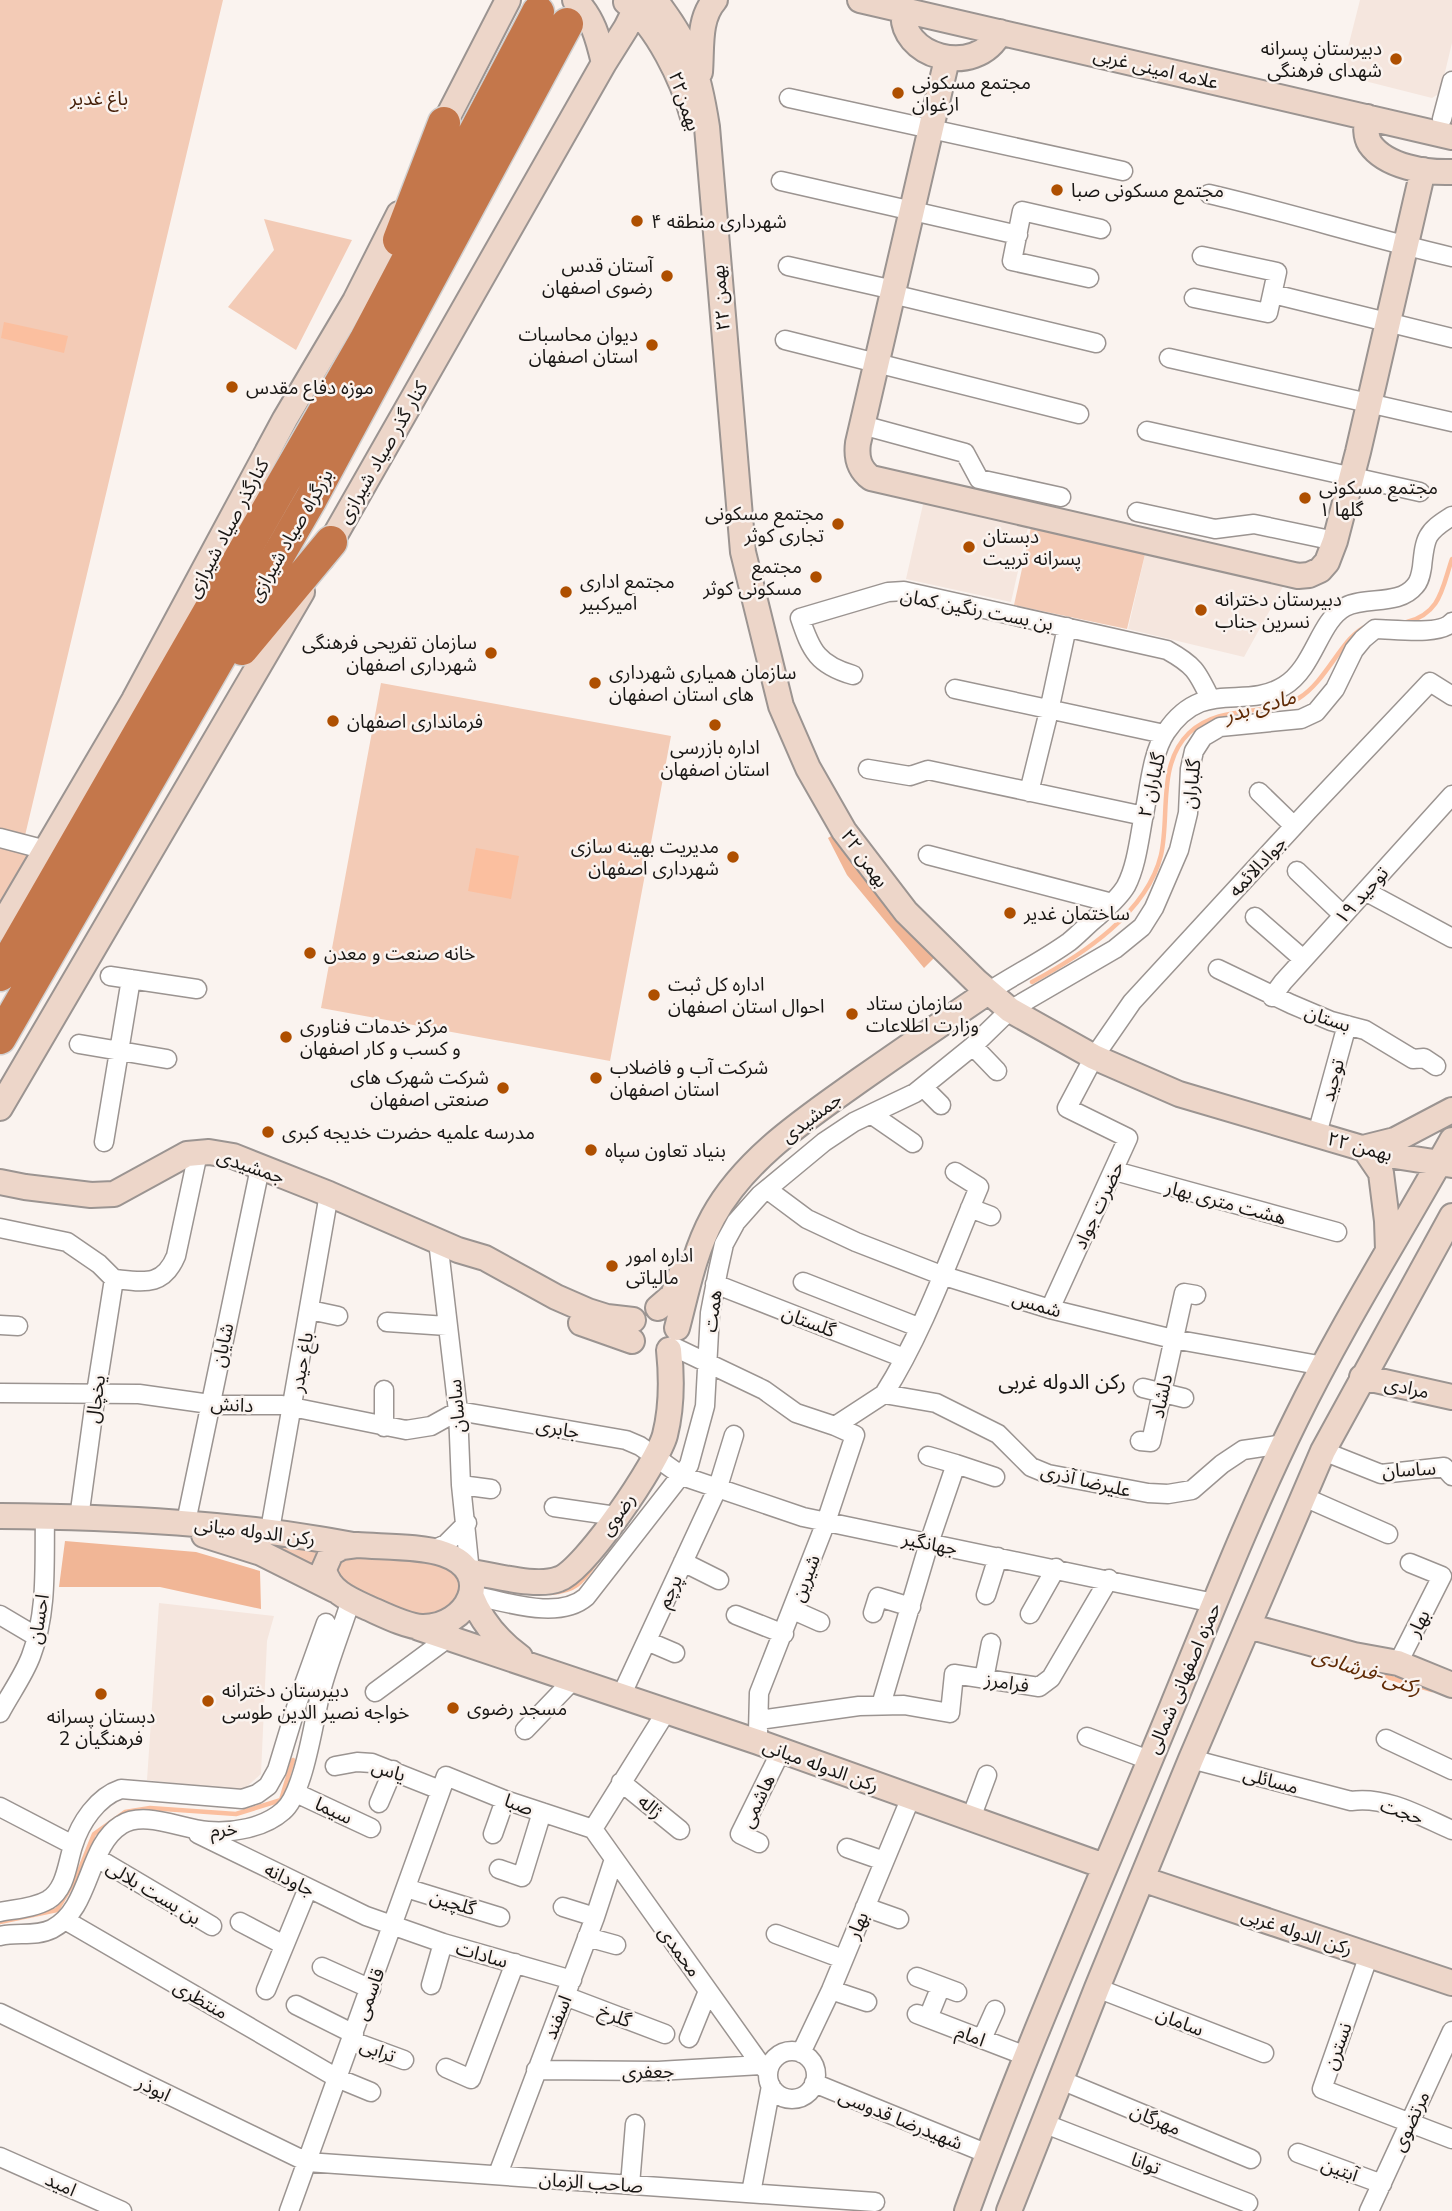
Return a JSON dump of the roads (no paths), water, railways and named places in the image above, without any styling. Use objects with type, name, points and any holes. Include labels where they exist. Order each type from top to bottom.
[{"type":"highway","name":"بزرگراه صیاد شیرازی","points":[[0,975],[366,339],[538,12]]},
{"type":"highway","name":"بزرگراه صیاد شیرازی","points":[[0,1038],[311,499],[571,12]]},
{"type":"highway","points":[[179,667],[209,584],[394,252],[444,123]]},
{"type":"highway","points":[[187,715],[331,542]]},
{"type":"main road","name":"کنارگذر صیاد شیرازی","points":[[0,928],[134,700],[285,419],[355,300],[508,0]]},
{"type":"main road","points":[[666,0],[699,80],[708,127],[713,203]]},
{"type":"main road","points":[[699,80],[703,26],[715,0]]},
{"type":"main road","name":"علامه امینی غربی","points":[[860,0],[914,5],[1449,126]]},
{"type":"main road","points":[[638,2],[683,41]]},
{"type":"main road","name":"کنار گذر صیاد شیرازی","points":[[0,1108],[122,904],[331,542],[626,28],[638,2]]},
{"type":"main road","name":"۲۲بهمن","points":[[638,2],[687,93],[713,203]]},
{"type":"main road","points":[[914,5],[903,25],[910,37],[934,54],[947,59],[969,58],[982,53],[990,48],[1000,32]]},
{"type":"main road","name":"علامه امینی غربی","points":[[914,5],[1000,32],[1367,117],[1449,126]]},
{"type":"main road","points":[[571,12],[588,13],[604,63],[623,48],[638,48],[675,68]]},
{"type":"main road","points":[[947,59],[862,425],[857,455],[862,470],[872,478],[1298,576],[1309,575],[1323,566],[1335,541],[1423,170]]},
{"type":"main road","points":[[1367,117],[1369,142],[1379,153],[1423,170],[1452,172]]},
{"type":"main road","name":"۲۲ بهمن","points":[[713,203],[743,552],[781,706],[808,768],[844,831],[906,912],[982,987],[1010,1010],[1094,1057],[1179,1094],[1382,1154],[1446,1164]]},
{"type":"main road","name":"جمشیدی","points":[[658,1308],[676,1292],[694,1236],[722,1187],[775,1133],[982,987]]},
{"type":"main road","name":"جمشیدی","points":[[673,1342],[703,1237],[726,1196],[777,1142],[862,1072]]},
{"type":"main road","points":[[1388,1250],[1381,1173],[1364,1148],[1395,1140],[1452,1110]]},
{"type":"main road","name":"حمزه اصفهانی شمالی","points":[[967,2211],[1026,2056],[1104,1866],[1214,1602],[1284,1444],[1373,1275],[1446,1164],[1452,1140]]},
{"type":"main road","name":"جمشیدی","points":[[0,1182],[91,1195],[114,1194],[187,1154],[209,1152],[233,1156],[448,1246],[478,1269],[533,1291],[568,1317],[632,1331]]},
{"type":"main road","name":"حمزه اصفهانی شمالی","points":[[1009,2211],[1191,1759],[1323,1451],[1451,1220]]},
{"type":"main road","points":[[1373,1275],[1410,1292]]},
{"type":"main road","points":[[658,1308],[671,1315],[673,1342],[657,1355],[642,1352],[632,1331],[643,1310],[658,1308]]},
{"type":"main road","name":"رضوی","points":[[470,1583],[515,1579],[551,1581],[574,1571],[580,1564],[639,1483],[664,1438],[670,1412],[673,1342]]},
{"type":"main road","name":"مرادی","points":[[1362,1377],[1452,1397]]},
{"type":"main road","name":"رکن الدوله میانی","points":[[0,1516],[186,1522],[280,1531],[357,1545],[431,1551]]},
{"type":"main road","name":"رکن الدوله میانی","points":[[152,1521],[221,1539],[279,1560],[343,1595],[419,1628],[666,1712],[758,1731],[781,1751],[1104,1866]]},
{"type":"main road","points":[[279,1560],[290,1558],[298,1550],[297,1539],[280,1531]]},
{"type":"main road","points":[[343,1595],[326,1577],[324,1569],[328,1557],[335,1550],[357,1545]]},
{"type":"main road","points":[[419,1628],[438,1626],[450,1621],[465,1608],[470,1583],[447,1555],[431,1551]]},
{"type":"main road","name":"رکن الدوله میانی","points":[[470,1583],[480,1615],[494,1634],[510,1650],[535,1667]]},
{"type":"main road","points":[[1248,1626],[1354,1655],[1398,1663],[1452,1685]]},
{"type":"main road","points":[[1194,1653],[1195,1670],[1201,1677],[1218,1681],[1226,1678]]},
{"type":"main road","points":[[1172,1708],[1177,1703],[1192,1701],[1204,1709],[1207,1723]]},
{"type":"main road","name":"رکن الدوله غربی","points":[[1142,1879],[1452,1983]]},
{"type":"street","points":[[1449,126],[1452,81]]},
{"type":"street","points":[[789,98],[1123,171]]},
{"type":"street","points":[[781,181],[1017,235]]},
{"type":"street","points":[[1209,194],[1452,257]]},
{"type":"street","points":[[1089,278],[1012,261],[1022,211],[1101,229]]},
{"type":"street","points":[[1194,298],[1268,313],[1273,294],[1277,272],[1202,256]]},
{"type":"street","points":[[788,266],[885,288],[892,294],[1096,343]]},
{"type":"street","points":[[1273,294],[1452,338]]},
{"type":"street","points":[[785,340],[1079,414]]},
{"type":"street","points":[[1169,358],[1452,422]]},
{"type":"street","points":[[862,425],[965,453],[979,479],[1061,497]]},
{"type":"street","points":[[1147,431],[1420,492]]},
{"type":"street","points":[[1136,512],[1216,529],[1254,524],[1335,541]]},
{"type":"street","name":"گلباران ۲","points":[[982,987],[1069,942],[1112,904],[1126,886],[1154,765],[1164,734],[1191,708],[1210,698],[1269,692],[1283,687],[1303,670],[1329,625],[1345,608],[1408,593],[1415,587],[1421,573],[1426,538],[1435,526],[1452,516]]},
{"type":"street","name":"بن بست رنگین کمان","points":[[853,675],[824,663],[813,652],[800,618],[888,592],[904,591],[1167,650],[1185,660],[1198,672],[1210,698]]},
{"type":"street","name":"گلباران","points":[[1010,1010],[1115,949],[1142,926],[1154,908],[1179,850],[1188,813],[1190,769],[1194,751],[1203,737],[1220,727],[1301,719],[1316,712],[1335,689],[1359,645],[1375,629],[1434,631],[1447,628],[1452,622]]},
{"type":"street","points":[[1029,792],[1067,627]]},
{"type":"street","name":"جوادالائمه","points":[[1094,1057],[1132,1002],[1430,682],[1452,696]]},
{"type":"street","points":[[955,690],[1164,734]]},
{"type":"street","points":[[868,769],[910,776],[928,770],[1144,816]]},
{"type":"street","points":[[1259,792],[1294,826]]},
{"type":"street","name":"توحید ۱۹","points":[[1272,996],[1343,915],[1449,802]]},
{"type":"street","points":[[0,838],[46,850]]},
{"type":"street","points":[[928,855],[1112,904]]},
{"type":"street","points":[[1297,871],[1343,915]]},
{"type":"street","points":[[1365,891],[1452,938]]},
{"type":"street","points":[[1255,917],[1303,959]]},
{"type":"street","name":"بستان","points":[[1218,969],[1272,996],[1364,1030],[1413,1059],[1424,1058],[1436,1066]]},
{"type":"street","points":[[110,976],[197,989]]},
{"type":"street","points":[[104,1142],[131,979]]},
{"type":"street","name":"همت","points":[[470,1583],[557,1609],[578,1604],[689,1465],[705,1406],[710,1313],[715,1284],[724,1244],[736,1222],[768,1189],[824,1142],[923,1087],[973,1046],[1010,1010]]},
{"type":"street","name":"توحید","points":[[1317,1134],[1347,1025]]},
{"type":"street","points":[[79,1044],[167,1059]]},
{"type":"street","points":[[973,1046],[997,1071]]},
{"type":"street","name":"حضرت جواد","points":[[1049,1309],[1128,1138],[1067,1108],[1094,1057]]},
{"type":"street","points":[[923,1087],[942,1105]]},
{"type":"street","points":[[871,1114],[913,1143]]},
{"type":"street","points":[[0,1228],[67,1242],[99,1264],[114,1279],[154,1280],[163,1277],[170,1270],[183,1232],[198,1153]]},
{"type":"street","name":"شایان","points":[[186,1522],[260,1168]]},
{"type":"street","name":"هشت متری بهار","points":[[1115,1171],[1337,1233]]},
{"type":"street","points":[[673,1342],[708,1366],[764,1391],[796,1413],[835,1426],[884,1394],[904,1358],[979,1186],[954,1172]]},
{"type":"street","name":"شمس","points":[[768,1189],[807,1219],[856,1242],[941,1275],[1049,1309],[1173,1339],[1324,1366]]},
{"type":"street","name":"باغ حیدر","points":[[280,1531],[293,1407],[329,1194]]},
{"type":"street","points":[[970,1208],[991,1216]]},
{"type":"street","name":"ساسان","points":[[448,1246],[447,1326],[458,1410],[461,1485],[467,1523],[470,1583]]},
{"type":"street","name":"یخچال","points":[[79,1518],[114,1279]]},
{"type":"street","points":[[803,1282],[918,1327]]},
{"type":"street","name":"گلستان","points":[[715,1284],[904,1358]]},
{"type":"street","name":"دلشاد","points":[[1140,1441],[1151,1442],[1184,1293],[1196,1295]]},
{"type":"street","points":[[310,1310],[338,1316]]},
{"type":"street","points":[[387,1322],[447,1326]]},
{"type":"street","points":[[0,1325],[18,1326]]},
{"type":"street","points":[[1143,1388],[1184,1398]]},
{"type":"street","points":[[384,1390],[384,1426]]},
{"type":"street","name":"دانش","points":[[0,1393],[139,1394],[209,1404],[293,1407],[406,1430],[423,1428],[458,1410]]},
{"type":"street","name":"علیرضا آذری","points":[[884,1394],[936,1403],[998,1434],[1031,1467],[1048,1474],[1147,1493],[1168,1494],[1192,1490],[1243,1450],[1284,1444]]},
{"type":"street","name":"جابری","points":[[458,1410],[626,1440],[654,1456]]},
{"type":"street","name":"شیرین","points":[[758,1731],[760,1693],[793,1610],[855,1435],[835,1426]]},
{"type":"street","name":"پرچم","points":[[621,1696],[718,1487],[734,1435]]},
{"type":"street","name":"ساسان","points":[[1323,1451],[1381,1474],[1444,1468],[1452,1476]]},
{"type":"street","name":"جهانگیر","points":[[654,1456],[682,1476],[803,1517],[1214,1602]]},
{"type":"street","points":[[929,1456],[995,1477]]},
{"type":"street","points":[[881,1705],[929,1543],[956,1464]]},
{"type":"street","points":[[461,1485],[491,1489]]},
{"type":"street","points":[[1304,1497],[1388,1534]]},
{"type":"street","points":[[554,1507],[616,1516]]},
{"type":"street","name":"احسان","points":[[0,1713],[30,1658],[42,1617],[46,1516]]},
{"type":"street","points":[[431,1551],[452,1539],[467,1523]]},
{"type":"street","points":[[986,1595],[998,1557]]},
{"type":"street","points":[[683,1562],[719,1580]]},
{"type":"street","name":"بهار","points":[[1398,1663],[1442,1576],[1410,1563]]},
{"type":"street","points":[[1030,1614],[1056,1568]]},
{"type":"street","name":"فرامرز","points":[[758,1731],[859,1706],[904,1704],[950,1713],[954,1674],[1039,1687],[1051,1678],[1109,1579]]},
{"type":"street","points":[[296,1793],[343,1595]]},
{"type":"street","points":[[873,1613],[878,1597],[911,1606]]},
{"type":"street","points":[[793,1610],[820,1622]]},
{"type":"street","points":[[0,1615],[37,1637]]},
{"type":"street","points":[[736,1615],[783,1634]]},
{"type":"street","name":"خرم","points":[[0,1912],[37,1905],[54,1895],[67,1870],[73,1845],[85,1821],[104,1797],[121,1789],[242,1798],[257,1794],[268,1786],[277,1770],[326,1623]]},
{"type":"street","points":[[375,1692],[448,1638]]},
{"type":"street","points":[[647,1641],[675,1653]]},
{"type":"street","points":[[984,1678],[991,1643]]},
{"type":"street","points":[[525,1730],[573,1680]]},
{"type":"street","points":[[593,1829],[666,1712]]},
{"type":"street","points":[[1087,1737],[1149,1759]]},
{"type":"street","points":[[1386,1739],[1452,1770]]},
{"type":"street","name":"هاشمی","points":[[759,1843],[740,1834],[781,1751]]},
{"type":"street","name":"مسائلی","points":[[1191,1759],[1351,1801]]},
{"type":"street","name":"یاس","points":[[335,1766],[357,1762],[372,1763],[443,1783]]},
{"type":"street","points":[[379,1802],[393,1770]]},
{"type":"street","points":[[971,1818],[987,1775]]},
{"type":"street","name":"ژاله","points":[[621,1782],[680,1830]]},
{"type":"street","name":"صبا","points":[[443,1783],[593,1829]]},
{"type":"street","name":"قاسمی","points":[[289,2211],[443,1783]]},
{"type":"street","name":"سیما","points":[[296,1793],[371,1828]]},
{"type":"street","name":"خرم","points":[[65,1920],[79,1897],[108,1835],[129,1820],[161,1820],[188,1829],[226,1832],[261,1823],[285,1810],[296,1793]]},
{"type":"street","name":"بهار","points":[[801,2053],[831,1990],[911,1797]]},
{"type":"street","name":"حجت","points":[[1351,1801],[1365,1799],[1399,1806],[1452,1830]]},
{"type":"street","points":[[493,1834],[505,1800]]},
{"type":"street","points":[[0,1807],[73,1845]]},
{"type":"street","points":[[499,1869],[522,1877],[542,1812]]},
{"type":"street","name":"جاودانه","points":[[188,1829],[366,1916],[393,1926]]},
{"type":"street","name":"محمدی","points":[[593,1829],[767,2075]]},
{"type":"street","points":[[847,1848],[884,1861]]},
{"type":"street","name":"بن بست بلالی","points":[[97,1858],[212,1926]]},
{"type":"street","name":"اسفند","points":[[498,2174],[595,1917],[614,1859]]},
{"type":"street","points":[[266,1990],[308,1888]]},
{"type":"street","name":"گلچین","points":[[406,1888],[500,1917]]},
{"type":"street","points":[[563,1907],[595,1917]]},
{"type":"street","points":[[865,1907],[899,1919]]},
{"type":"street","points":[[0,1936],[13,1933],[36,1934],[65,1920]]},
{"type":"street","name":"منتظری","points":[[65,1920],[337,2078],[371,2092]]},
{"type":"street","points":[[240,1923],[284,1945]]},
{"type":"street","name":"سادات","points":[[393,1926],[515,1963],[568,1988]]},
{"type":"street","points":[[776,1934],[843,1959]]},
{"type":"street","points":[[587,1937],[616,1945]]},
{"type":"street","points":[[431,1985],[443,1942]]},
{"type":"street","name":"نسترن","points":[[1370,1955],[1322,2089],[1410,2122]]},
{"type":"street","points":[[446,2068],[471,2079],[515,1963]]},
{"type":"street","points":[[321,1967],[371,1989]]},
{"type":"street","name":"امام","points":[[917,1977],[949,1989],[922,2016],[1026,2056]]},
{"type":"street","name":"گلرخ","points":[[568,1988],[665,2034]]},
{"type":"street","name":"سامان","points":[[1097,1988],[1264,2053]]},
{"type":"street","points":[[831,1990],[867,2002]]},
{"type":"street","points":[[689,2038],[708,1991]]},
{"type":"street","name":"ترابی","points":[[296,2005],[353,2037],[404,2060]]},
{"type":"street","points":[[982,2039],[995,2010]]},
{"type":"street","name":"ابوذر","points":[[0,2013],[307,2162]]},
{"type":"street","name":"مرتضوی","points":[[1369,2211],[1452,2031]]},
{"type":"street","points":[[734,2211],[744,2193],[767,2075],[774,2059],[786,2052],[801,2053],[812,2062],[816,2076],[814,2084],[804,2095],[790,2098],[782,2096],[767,2075]]},
{"type":"street","name":"جعفری","points":[[536,2070],[767,2075]]},
{"type":"street","name":"مهرگان","points":[[1061,2080],[1251,2159]]},
{"type":"street","name":"شهیدرضا قدوسی","points":[[814,2084],[988,2154]]},
{"type":"street","points":[[1410,2122],[1452,2139]]},
{"type":"street","name":"توانا","points":[[1044,2123],[1248,2203]]},
{"type":"street","points":[[630,2185],[635,2124]]},
{"type":"street","name":"آبتین","points":[[1298,2153],[1382,2184]]},
{"type":"street","name":"امید","points":[[0,2157],[122,2211]]},
{"type":"street","name":"صاحب الزمان","points":[[307,2162],[875,2202]]},
{"type":"waterway","name":"مادی بدر","points":[[1407,622],[1418,618],[1434,606],[1452,559]]},
{"type":"waterway","name":"مادی بدر","points":[[1032,982],[1091,945],[1127,914],[1142,896],[1161,855],[1166,791],[1172,760],[1189,733],[1215,718],[1287,704],[1299,698],[1318,681],[1350,639],[1367,626]]},
{"type":"waterway","points":[[550,1593],[573,1588],[597,1561]]},
{"type":"waterway","name":"رکنی-فرشادی","points":[[1346,1665],[1432,1690]]},
{"type":"waterway","points":[[0,1922],[57,1910],[77,1876],[94,1834],[125,1812],[150,1808],[236,1814],[281,1800],[293,1760]]},
{"type":"place","name":"دبیرستان پسرانه شهدای فرهنگی","points":[[1396,59]]},
{"type":"place","name":"مجتمع مسکونی ارغوان","points":[[898,93]]},
{"type":"place","name":"مجتمع مسکونی صبا","points":[[1057,190]]},
{"type":"place","name":"شهرداری منطقه ۴","points":[[637,221]]},
{"type":"place","name":"آستان قدس رضوی اصفهان","points":[[667,276]]},
{"type":"place","name":"دیوان محاسبات استان اصفهان","points":[[652,345]]},
{"type":"place","name":"موزه دفاع مقدس","points":[[232,387]]},
{"type":"place","name":"مجتمع مسکونی گلها ۱","points":[[1305,498]]},
{"type":"place","name":"مجتمع مسکونی تجاری کوثر","points":[[838,524]]},
{"type":"place","name":"دبستان پسرانه تربیت","points":[[969,547]]},
{"type":"place","name":"مجتمع مسکونی کوثر","points":[[816,577]]},
{"type":"place","name":"مجتمع اداری امیرکبیر","points":[[566,592]]},
{"type":"place","name":"دبیرستان دخترانه نسرین جناب","points":[[1201,610]]},
{"type":"place","name":"سازمان تفریحی فرهنگی شهرداری اصفهان","points":[[491,653]]},
{"type":"place","name":"سازمان همیاری شهرداری های استان اصفهان","points":[[595,683]]},
{"type":"place","name":"فرمانداری اصفهان","points":[[333,721]]},
{"type":"place","name":"اداره بازرسی استان اصفهان","points":[[715,725]]},
{"type":"place","name":"مدیریت بهینه سازی شهرداری اصفهان","points":[[733,857]]},
{"type":"place","name":"ساختمان غدیر","points":[[1010,913]]},
{"type":"place","name":"خانه صنعت و معدن","points":[[310,953]]},
{"type":"place","name":"اداره کل ثبت احوال استان اصفهان","points":[[654,995]]},
{"type":"place","name":"سازمان ستاد وزارت اطلاعات","points":[[852,1014]]},
{"type":"place","name":"مرکز خدمات فناوری و کسب و کار اصفهان","points":[[286,1037]]},
{"type":"place","name":"شرکت آب و فاضلاب استان اصفهان","points":[[596,1078]]},
{"type":"place","name":"شرکت شهرک های صنعتی اصفهان","points":[[503,1088]]},
{"type":"place","name":"مدرسه علمیه حضرت خدیجه کبری","points":[[268,1132]]},
{"type":"place","name":"بنیاد تعاون سپاه","points":[[591,1150]]},
{"type":"place","name":"اداره امور مالیاتی","points":[[612,1266]]},
{"type":"place","name":"دبستان پسرانه فرهنگیان 2","points":[[101,1694]]},
{"type":"place","name":"دبیرستان دخترانه خواجه نصیر الدین طوسی","points":[[208,1701]]},
{"type":"place","name":"مسجد رضوی","points":[[453,1708]]},
{"type":"district","name":"رکن الدوله غربی","points":[[1062,1382]]},
{"type":"park label","name":"باغ غدیر","points":[[99,98]]}]
